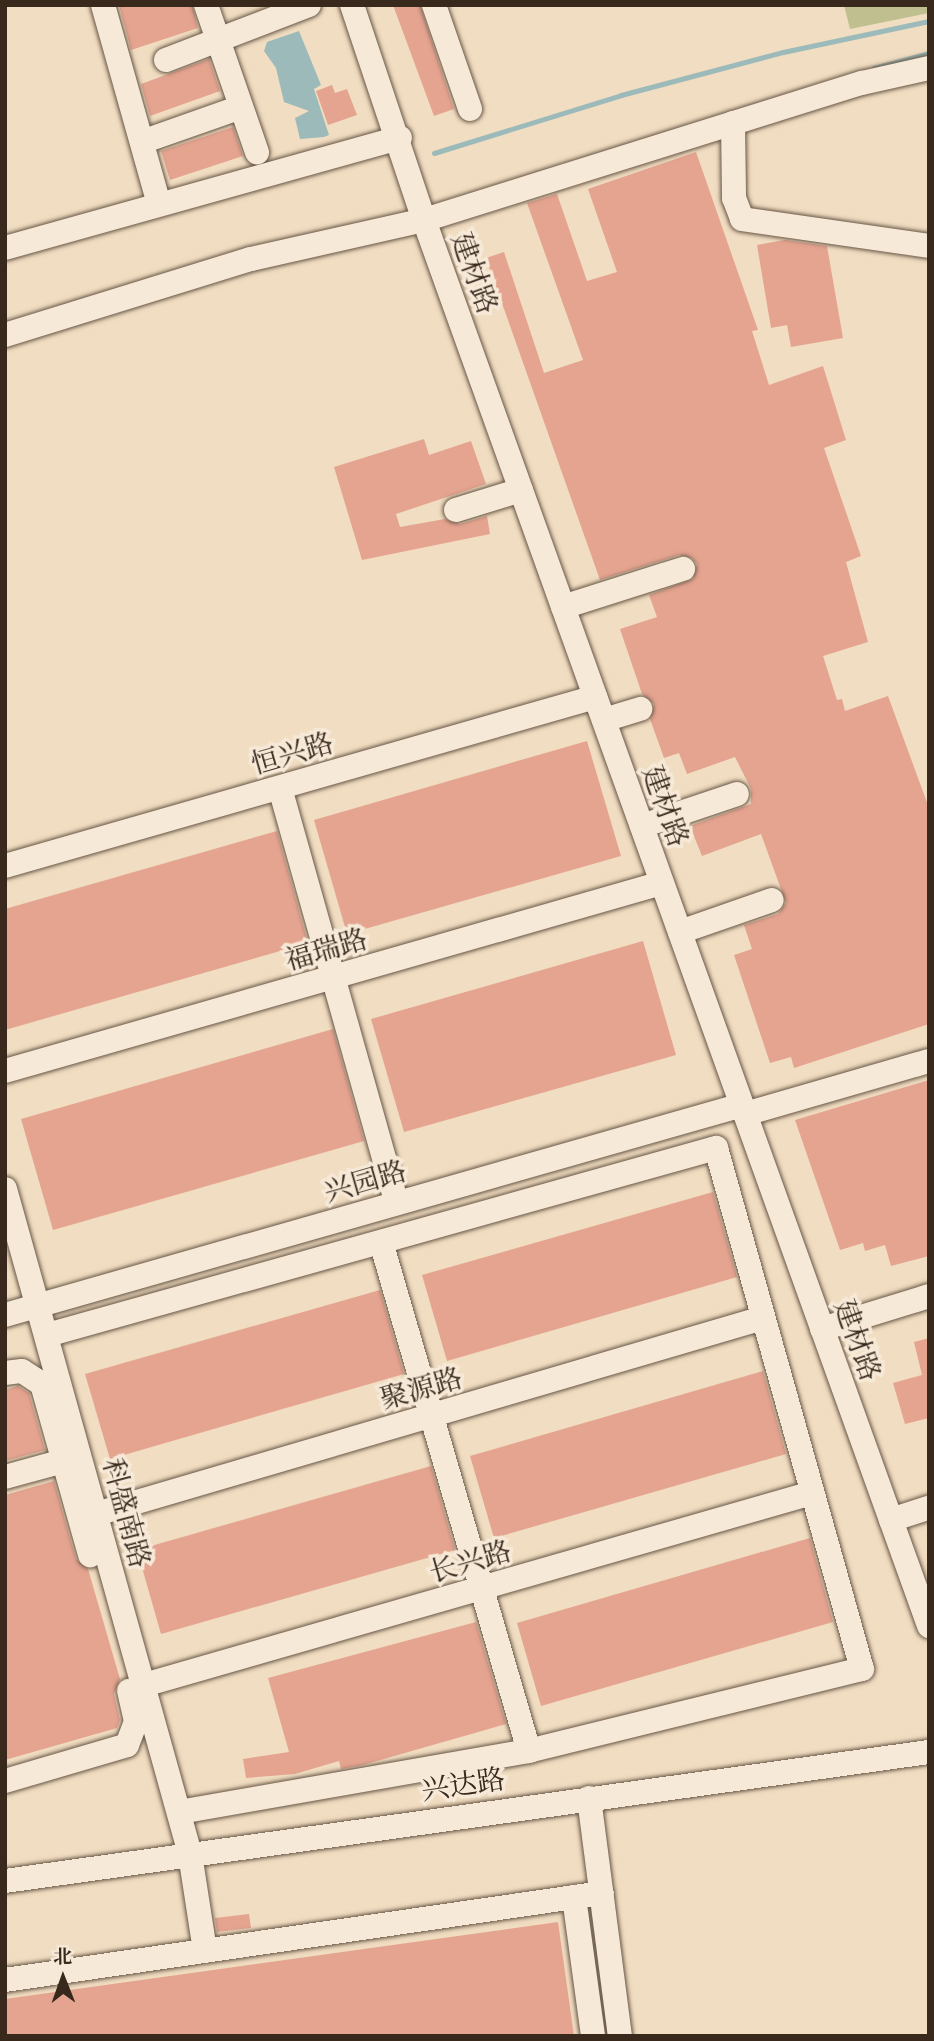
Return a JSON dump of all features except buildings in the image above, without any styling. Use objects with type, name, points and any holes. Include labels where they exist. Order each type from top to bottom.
[{"type":"street","points":[[103,5],[159,204]]},
{"type":"street","points":[[206,5],[257,152]]},
{"type":"street","points":[[166,60],[309,5]]},
{"type":"street","name":"建材路","points":[[352,5],[400,138],[424,220],[929,1626]]},
{"type":"street","points":[[434,5],[470,109]]},
{"type":"street","points":[[5,335],[251,259],[424,220],[862,83],[929,68]]},
{"type":"street","points":[[153,138],[242,107]]},
{"type":"street","points":[[733,123],[734,198],[742,219],[929,246]]},
{"type":"street","points":[[5,248],[400,138]]},
{"type":"street","points":[[456,510],[521,489]]},
{"type":"street","points":[[563,607],[683,569]]},
{"type":"street","name":"恒兴路","points":[[5,866],[595,697]]},
{"type":"street","points":[[604,720],[640,709]]},
{"type":"street","points":[[280,788],[397,1203]]},
{"type":"street","points":[[642,826],[737,794]]},
{"type":"street","name":"福瑞路","points":[[5,1071],[662,883]]},
{"type":"street","points":[[680,932],[772,900]]},
{"type":"street","name":"兴园路","points":[[5,1315],[397,1203],[929,1061]]},
{"type":"street","points":[[47,1335],[716,1148],[862,1669],[529,1751],[179,1812]]},
{"type":"street","name":"科盛南路","points":[[5,1189],[179,1812],[190,1854],[205,1951]]},
{"type":"street","points":[[381,1242],[529,1751]]},
{"type":"street","points":[[822,1329],[929,1296]]},
{"type":"street","name":"聚源路","points":[[96,1514],[763,1318]]},
{"type":"street","points":[[5,1373],[22,1371],[41,1384],[136,1729],[127,1745],[5,1781]]},
{"type":"street","points":[[5,1477],[63,1461]]},
{"type":"street","name":"长兴路","points":[[144,1685],[812,1493]]},
{"type":"street","points":[[891,1520],[929,1508]]},
{"type":"street","name":"兴达路","points":[[5,1881],[929,1752]]},
{"type":"street","points":[[589,1798],[620,2036]]},
{"type":"street","points":[[5,1980],[601,1893]]},
{"type":"street","points":[[575,1897],[593,2036]]},
{"type":"shaded area","points":[[844,5],[929,5],[929,13],[850,29]]},
{"type":"water","points":[[299,31],[321,85],[314,89],[329,135],[324,137],[300,139],[295,118],[309,111],[284,102],[276,68],[264,51],[267,42]]},
{"type":"waterway","points":[[434,153],[621,95],[783,52],[929,21]]},
{"type":"waterway","points":[[874,68],[929,53]]}]
